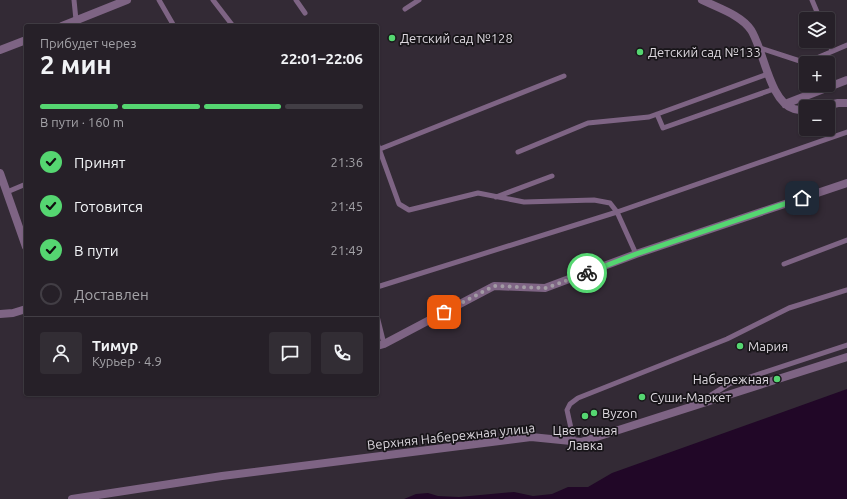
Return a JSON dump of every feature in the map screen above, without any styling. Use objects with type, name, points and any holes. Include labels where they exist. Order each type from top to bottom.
[{"type":"street","points":[[67,24],[127,0]]},
{"type":"street","points":[[702,0],[742,21],[751,30],[760,48],[774,89],[785,104],[793,109],[799,109]]},
{"type":"street","points":[[0,50],[24,41]]},
{"type":"street","points":[[785,104],[847,80]]},
{"type":"street","points":[[835,104],[847,103]]},
{"type":"street","points":[[0,173],[24,242]]},
{"type":"street","points":[[380,345],[494,286],[546,288],[636,254],[847,183]]},
{"type":"street","points":[[0,314],[13,313],[24,310]]},
{"type":"street","name":"Верхняя Набережная улица","points":[[72,499],[222,476],[531,437],[581,442],[847,357]]},
{"type":"lane","points":[[74,0],[76,20]]},
{"type":"lane","points":[[159,0],[173,24]]},
{"type":"lane","points":[[213,0],[231,24]]},
{"type":"lane","points":[[296,0],[305,13]]},
{"type":"lane","points":[[404,9],[419,0]]},
{"type":"lane","points":[[812,0],[817,12]]},
{"type":"lane","points":[[760,48],[803,62],[812,60],[832,50],[847,45]]},
{"type":"lane","points":[[518,152],[588,123],[649,117],[768,74]]},
{"type":"lane","points":[[564,76],[380,149],[399,204],[409,210],[478,193],[524,202],[594,200],[610,203],[617,212],[636,254]]},
{"type":"lane","points":[[657,114],[663,128],[774,89]]},
{"type":"lane","points":[[379,286],[617,212],[847,132]]},
{"type":"lane","points":[[496,197],[552,176]]},
{"type":"lane","points":[[7,192],[24,185]]},
{"type":"lane","points":[[784,264],[847,240]]},
{"type":"lane","points":[[574,442],[567,410],[570,404],[578,398],[727,339],[789,308],[847,290]]},
{"type":"lane","points":[[691,407],[729,384],[847,345]]},
{"type":"shaded area","points":[[847,389],[847,499],[404,499],[416,494],[428,493],[438,496],[459,497],[514,492],[533,496],[552,494],[568,487],[588,487],[612,473]]},
{"type":"way so far","points":[[444,312],[494,286],[546,288],[587,273]]},
{"type":"place","name":"Детский сад №128","points":[[392,38]]},
{"type":"place","name":"Детский сад №133","points":[[640,52]]},
{"type":"place","name":"Мария","points":[[740,346]]},
{"type":"place","name":"Набережная","points":[[777,379]]},
{"type":"place","name":"Суши-Маркет","points":[[642,397]]},
{"type":"place","name":"Byzon","points":[[594,413]]},
{"type":"place","name":"Цветочная Лавка","points":[[585,416]]},
{"type":"route","points":[[587,273],[636,254],[802,198]]}]
